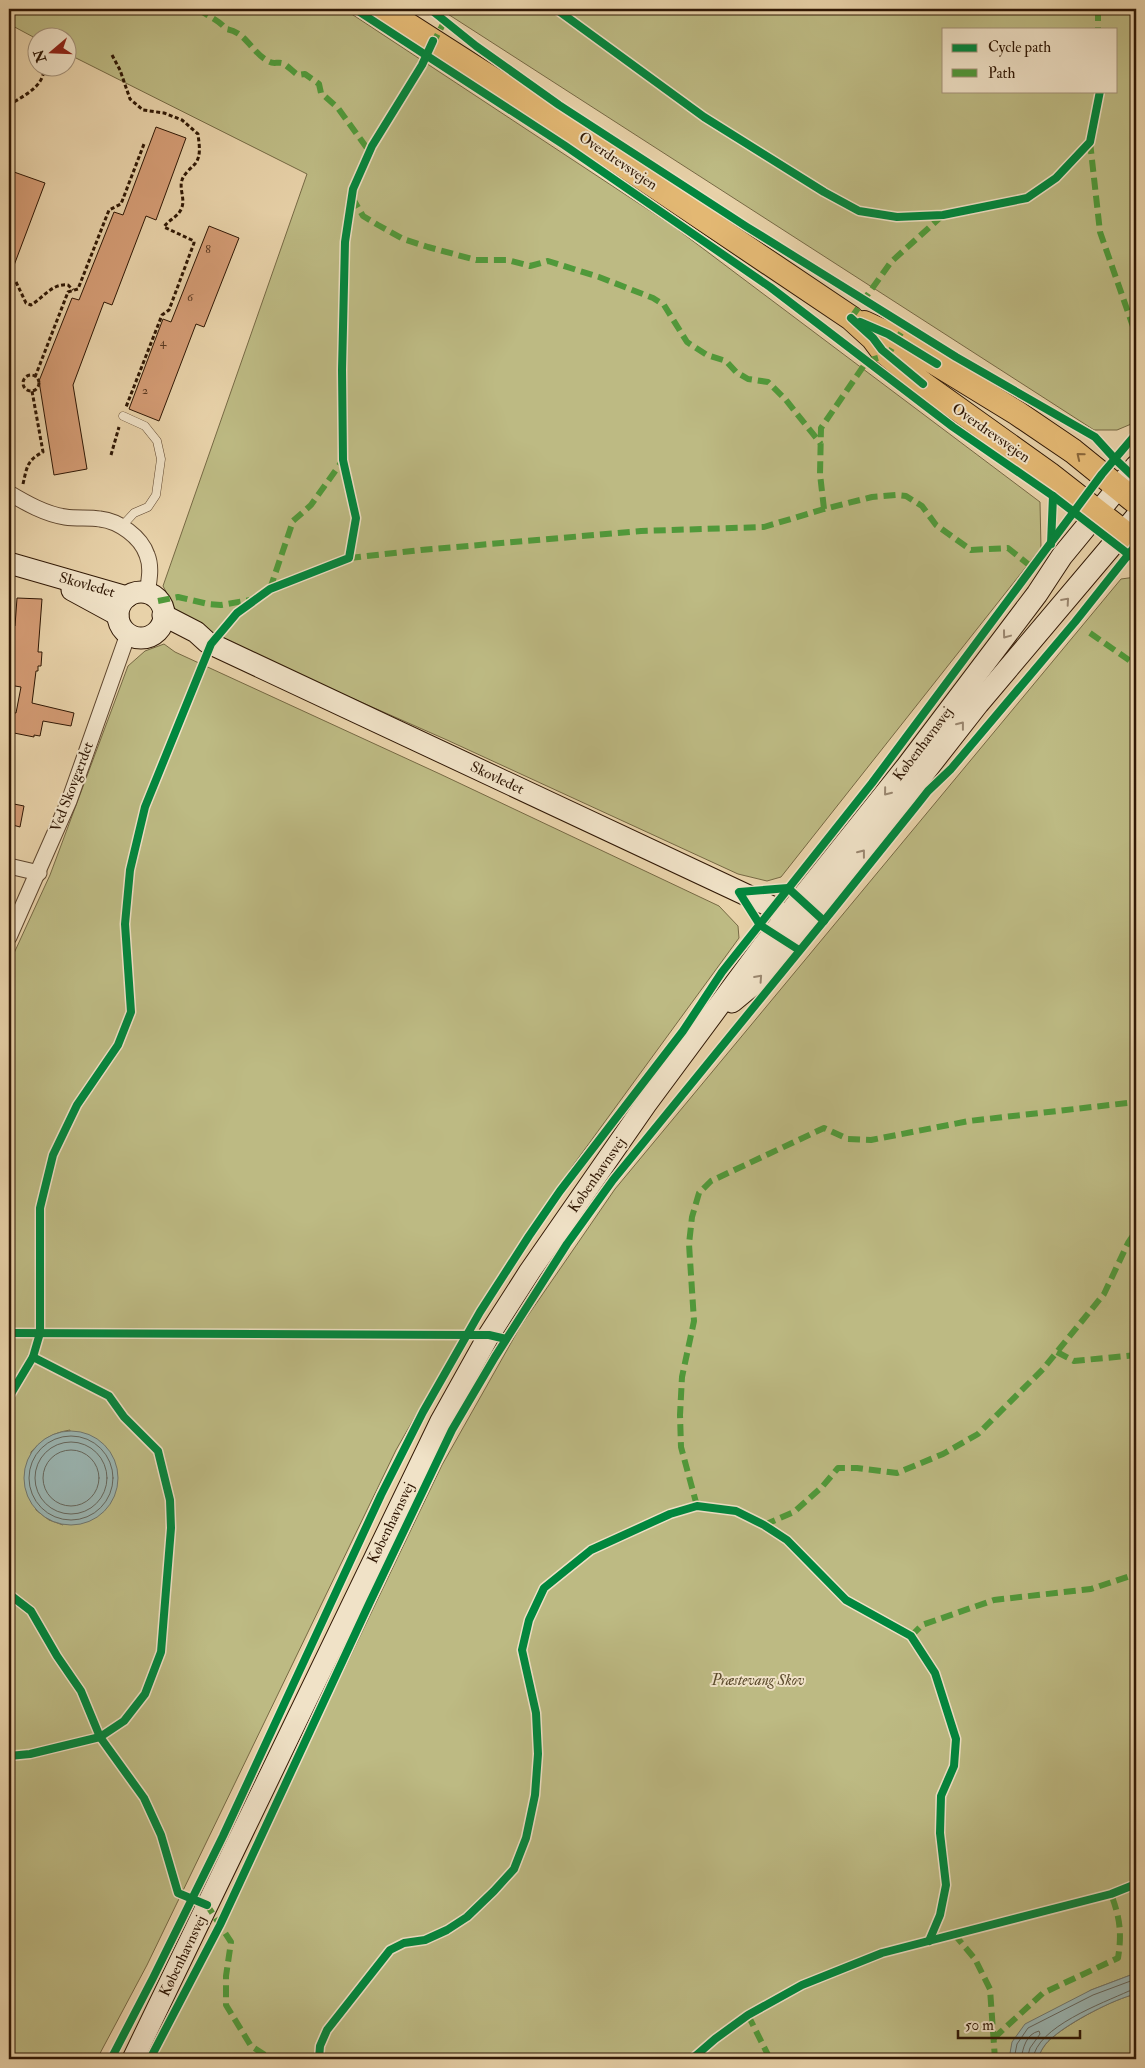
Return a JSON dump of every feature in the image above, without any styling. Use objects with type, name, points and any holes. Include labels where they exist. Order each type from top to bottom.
[{"type":"main road","name":"Overdrevsvejen","points":[[382,9],[573,131],[851,318],[873,338],[882,350],[923,384],[1049,474],[1098,512],[1132,530]]},
{"type":"main road","name":"Overdrevsvejen","points":[[851,318],[888,334],[1017,413],[1073,450],[1136,502]]},
{"type":"street","name":"Københavnsvej","points":[[133,2059],[441,1421],[489,1335],[530,1271],[646,1104],[708,1022],[793,923],[1037,594],[1062,556],[1136,466]]},
{"type":"street","points":[[14,496],[52,514],[66,517],[102,519],[122,526],[140,543],[148,556],[150,574],[131,602],[120,624],[128,634],[136,637],[144,638],[152,635],[161,622],[162,608],[158,601],[131,602]]},
{"type":"street","name":"Københavnsvej","points":[[793,923],[841,879],[978,704],[1132,530]]},
{"type":"street","name":"Skovledet","points":[[9,563],[131,602]]},
{"type":"street","name":"Skovledet","points":[[161,622],[196,632],[207,642],[772,907],[793,923]]},
{"type":"street","name":"Ved Skovgærdet","points":[[9,937],[69,801],[128,634]]},
{"type":"street","points":[[9,866],[38,873]]},
{"type":"lane","points":[[122,526],[134,513],[148,507],[156,495],[161,459],[157,442],[145,426],[123,416]]},
{"type":"path","points":[[111,455],[123,416],[162,315],[169,310],[194,243],[194,240],[164,227],[177,216],[183,207],[182,180],[195,164],[199,154],[198,134],[182,120],[164,113],[143,110],[130,99],[120,70],[112,55]]},
{"type":"path","points":[[9,105],[32,91],[41,78]]},
{"type":"path","points":[[32,391],[38,385],[35,377],[68,292],[78,289],[109,210],[121,204],[144,144]]},
{"type":"path","points":[[16,282],[26,303],[31,305],[39,300],[47,291],[63,284],[68,285],[73,290]]},
{"type":"path","points":[[32,391],[26,390],[23,383],[28,376],[35,377]]},
{"type":"path","points":[[14,496],[32,457],[43,452],[32,391]]},
{"type":"green space","points":[[9,9],[344,9],[673,226],[1040,502],[1041,548],[781,877],[767,881],[738,874],[447,740],[204,633],[176,611],[163,586],[307,174],[78,59],[78,28],[28,28],[28,34],[9,24]]},
{"type":"green space","points":[[440,9],[1136,9],[1136,422],[1117,430],[1094,430]]},
{"type":"green space","name":"Præstevang Skov","points":[[1136,577],[1136,1973],[1091,1990],[1013,2042],[1009,2059],[154,2059],[189,1993],[442,1465],[520,1327],[615,1189],[1121,579]]},
{"type":"green space","points":[[164,644],[175,652],[440,774],[719,906],[738,926],[739,938],[574,1164],[479,1305],[396,1450],[147,1965],[97,2059],[9,2059],[9,964],[50,875],[128,666],[145,651]],"holes":[[[70,1430],[63,1525],[49,1520],[36,1510],[31,1452],[48,1437]]]},
{"type":"green space","points":[[1136,1994],[1136,2059],[1038,2059],[1048,2041],[1070,2025],[1104,2006]]},
{"type":"water","points":[[71,1431],[89,1434],[104,1445],[115,1460],[118,1478],[115,1496],[104,1511],[89,1522],[71,1525],[53,1522],[38,1511],[27,1496],[24,1478],[27,1460],[38,1445],[53,1434]]},
{"type":"water","points":[[1136,1973],[1136,1994],[1105,2006],[1070,2025],[1048,2041],[1038,2059],[1009,2059],[1012,2042],[1025,2024],[1091,1990]]},
{"type":"building","points":[[156,127],[186,138],[156,220],[146,216],[112,305],[104,302],[73,385],[87,469],[54,475],[39,381],[72,298],[79,300],[114,212],[123,215]]},
{"type":"building","points":[[14,172],[45,183],[10,276],[9,185]]},
{"type":"building","points":[[209,226],[239,238],[204,327],[196,324],[159,421],[129,409],[163,319],[171,322]]},
{"type":"building","points":[[17,598],[42,599],[38,652],[42,652],[41,666],[38,666],[38,671],[36,671],[32,703],[74,713],[71,726],[43,721],[40,736],[34,735],[34,737],[9,732],[9,712],[16,713],[21,687],[9,685],[9,625],[15,626]]},
{"type":"building","points":[[9,803],[24,806],[20,827],[9,824]]},
{"type":"marked path","points":[[198,9],[226,29],[239,34],[258,54],[271,63],[282,63],[298,75],[305,74],[319,84],[321,93],[338,108],[369,151]]},
{"type":"marked path","points":[[432,45],[451,9]]},
{"type":"marked path","points":[[1098,9],[1098,28]]},
{"type":"marked path","points":[[1090,142],[1100,232],[1136,335]]},
{"type":"marked path","points":[[352,197],[363,216],[403,239],[476,260],[508,260],[530,266],[548,261],[599,277],[653,298],[664,305],[687,342],[707,355],[726,361],[736,372],[748,379],[768,382],[786,400],[821,444]]},
{"type":"marked path","points":[[851,318],[891,262],[943,215]]},
{"type":"marked path","points":[[824,509],[820,474],[821,428],[867,361],[888,355],[905,326]]},
{"type":"marked path","points":[[270,589],[293,521],[311,505],[343,460]]},
{"type":"marked path","points":[[349,558],[641,531],[764,527],[872,497],[896,495],[906,496],[922,506],[936,525],[971,550],[1008,548],[1033,568]]},
{"type":"marked path","points":[[158,601],[178,597],[221,605],[250,600]]},
{"type":"marked path","points":[[1090,633],[1136,665]]},
{"type":"marked path","points":[[697,1506],[681,1447],[680,1415],[682,1377],[694,1321],[689,1244],[692,1217],[699,1193],[711,1181],[824,1128],[848,1139],[871,1140],[969,1121],[1136,1102]]},
{"type":"marked path","points":[[764,1525],[794,1512],[822,1487],[838,1468],[857,1468],[897,1473],[943,1454],[978,1434],[1043,1369],[1104,1294],[1128,1243],[1136,1231]]},
{"type":"marked path","points":[[1057,1352],[1074,1361],[1136,1355]]},
{"type":"marked path","points":[[911,1636],[922,1625],[994,1600],[1091,1589],[1136,1574]]},
{"type":"marked path","points":[[994,2038],[1043,1993],[1118,1958],[1119,1926],[1111,1894]]},
{"type":"marked path","points":[[205,1904],[231,1942],[226,1976],[226,2005],[251,2046],[271,2059]]},
{"type":"marked path","points":[[954,1934],[975,1959],[990,1989],[995,2059]]},
{"type":"marked path","points":[[748,2015],[770,2059]]},
{"type":"cycle path","points":[[355,9],[564,145],[770,287],[953,427],[1053,496],[1051,544]]},
{"type":"cycle path","points":[[430,9],[476,46],[559,105],[747,227],[956,357],[1095,437],[1136,479]]},
{"type":"cycle path","points":[[556,9],[704,117],[824,192],[859,211],[897,217],[943,215],[1027,198],[1056,178],[1090,142],[1100,92]]},
{"type":"cycle path","points":[[9,1397],[33,1357],[40,1333],[40,1208],[53,1155],[77,1105],[118,1045],[131,1012],[125,924],[130,870],[145,807],[211,644],[237,613],[270,589],[349,558],[356,518],[343,460],[342,370],[345,242],[353,189],[372,146],[422,65],[433,41]]},
{"type":"cycle path","points":[[851,318],[873,338],[882,350],[923,384]]},
{"type":"cycle path","points":[[860,322],[888,334],[937,364]]},
{"type":"cycle path","points":[[111,2059],[223,1836],[381,1495],[423,1412],[480,1312],[560,1191],[683,1031],[722,972],[872,783],[1102,474],[1136,434]]},
{"type":"cycle path","points":[[1053,496],[1136,560]]},
{"type":"cycle path","points":[[150,2059],[220,1925],[452,1430],[495,1357],[567,1244],[613,1180],[928,791],[951,769],[1075,622],[1136,545]]},
{"type":"cycle path","points":[[799,950],[760,925],[739,892],[788,888],[824,921]]},
{"type":"cycle path","points":[[9,1333],[489,1335],[506,1339]]},
{"type":"cycle path","points":[[9,1756],[30,1754],[100,1737],[124,1721],[145,1694],[161,1652],[171,1528],[170,1500],[158,1451],[124,1417],[109,1396],[33,1357]]},
{"type":"cycle path","points":[[319,2059],[320,2046],[327,2030],[390,1950],[404,1943],[425,1940],[447,1930],[467,1917],[514,1869],[526,1838],[535,1795],[538,1754],[536,1713],[522,1650],[529,1620],[544,1588],[591,1550],[670,1514],[697,1506],[736,1511],[764,1525],[787,1540],[846,1600],[911,1636],[935,1673],[956,1739],[954,1766],[941,1796],[940,1833],[946,1885],[940,1915],[929,1941]]},
{"type":"cycle path","points":[[9,1594],[31,1611],[57,1656],[81,1691],[100,1737],[144,1798],[161,1835],[178,1893],[207,1905]]},
{"type":"cycle path","points":[[692,2059],[715,2039],[748,2015],[802,1985],[882,1953],[1111,1894],[1136,1884]]}]
